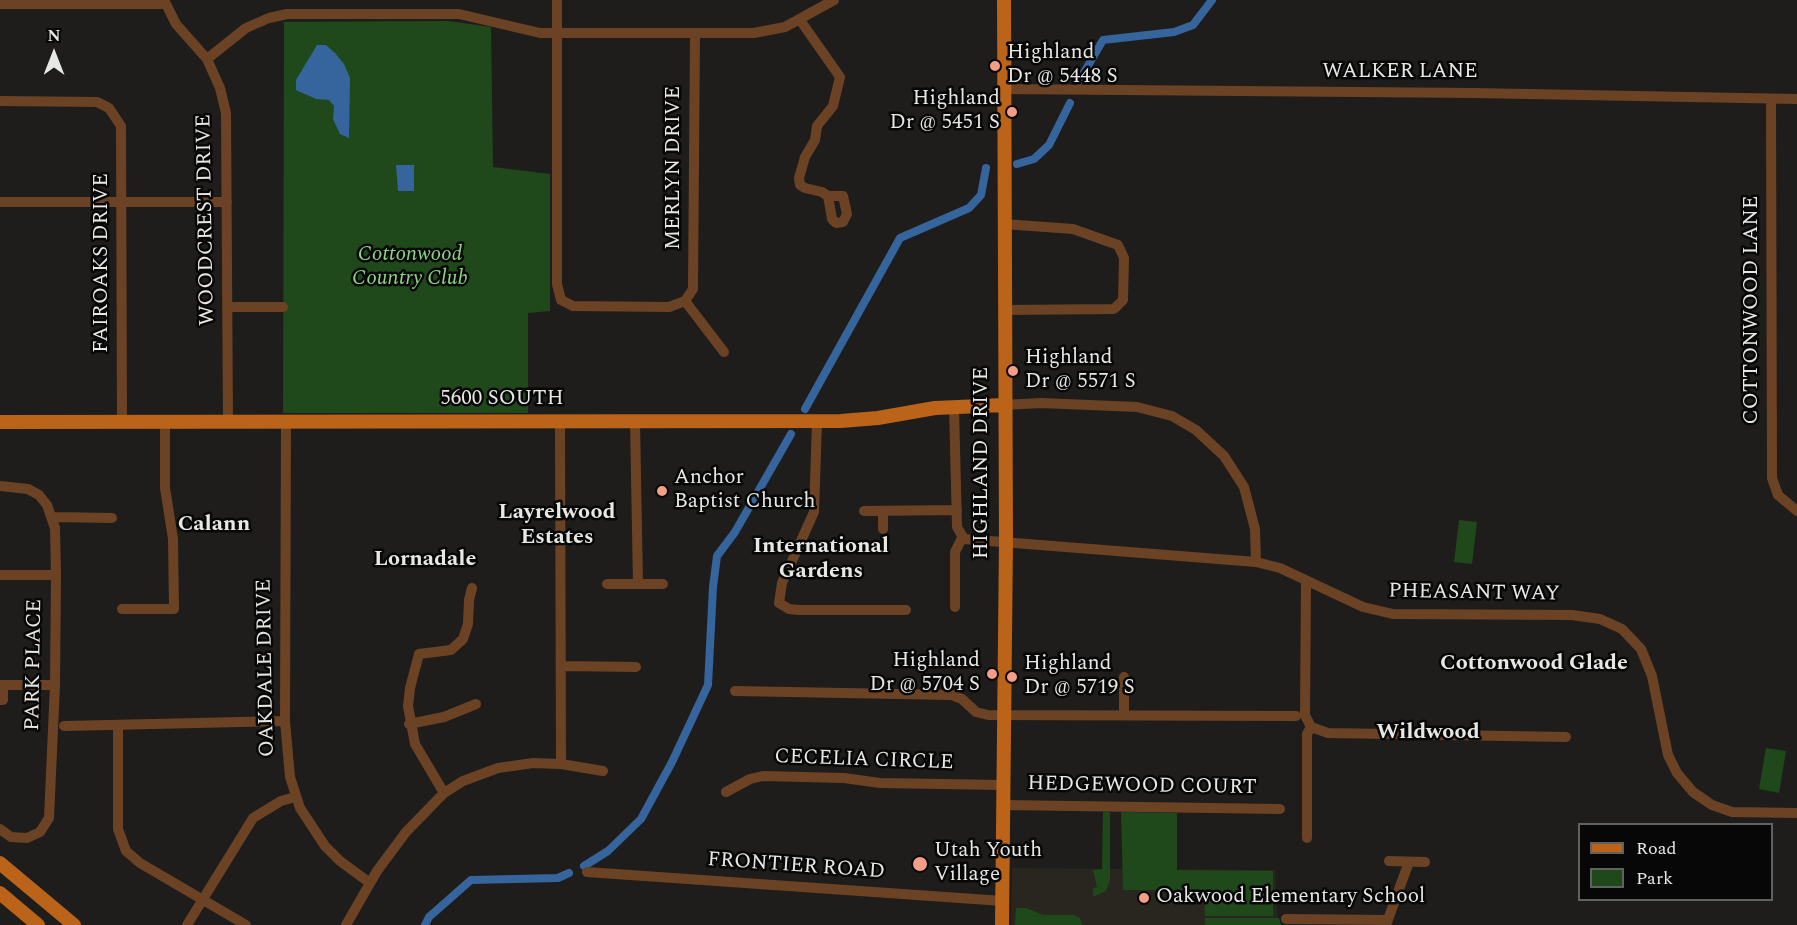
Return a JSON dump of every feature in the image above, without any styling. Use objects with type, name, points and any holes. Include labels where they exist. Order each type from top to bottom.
[{"type":"main road","name":"HIGHLAND DRIVE","points":[[1002,925],[1002,715],[1006,541],[1004,0]]},
{"type":"main road","name":"5600 SOUTH","points":[[0,422],[817,422],[863,420],[954,407],[1004,405]]},
{"type":"main road","points":[[0,863],[74,925]]},
{"type":"main road","points":[[0,893],[38,925]]},
{"type":"street","points":[[557,0],[557,284],[561,300],[573,306],[669,307],[685,301],[724,352]]},
{"type":"street","points":[[207,59],[246,28],[269,18],[287,14],[459,14],[525,31],[557,33],[762,32],[786,27],[834,0]]},
{"type":"street","points":[[0,4],[165,2]]},
{"type":"street","name":"WOODCREST DRIVE","points":[[165,2],[176,24],[207,59],[220,88],[226,113],[228,421]]},
{"type":"street","points":[[800,20],[840,77],[833,106],[817,126],[815,140],[805,157],[799,178],[802,187],[822,192],[828,196]]},
{"type":"street","name":"MERLYN DRIVE","points":[[685,301],[694,283],[695,33]]},
{"type":"street","name":"WALKER LANE","points":[[1003,89],[1797,99]]},
{"type":"street","name":"COTTONWOOD LANE","points":[[1770,99],[1772,478],[1779,495],[1797,511]]},
{"type":"street","name":"FAIROAKS DRIVE","points":[[0,101],[91,101],[109,108],[121,126],[122,421]]},
{"type":"street","points":[[0,201],[227,202]]},
{"type":"street","points":[[1004,224],[1073,229],[1115,243],[1122,249],[1124,258],[1124,300],[1114,309],[1004,310]]},
{"type":"street","points":[[228,306],[283,307]]},
{"type":"street","points":[[1004,405],[1041,403],[1137,407],[1172,416],[1196,430],[1224,456],[1244,487],[1255,529],[1256,562]]},
{"type":"street","points":[[954,407],[957,529],[962,538],[955,552],[955,607]]},
{"type":"street","name":"OAKDALE DRIVE","points":[[286,421],[286,758],[295,797],[325,846],[340,861],[370,883]]},
{"type":"street","points":[[560,421],[561,764]]},
{"type":"street","points":[[635,421],[638,584]]},
{"type":"street","points":[[122,609],[174,609],[173,539],[165,488],[165,422]]},
{"type":"street","points":[[817,422],[814,512],[782,583],[779,603],[789,609],[799,610],[906,610]]},
{"type":"street","points":[[0,486],[20,487],[35,493],[45,501],[53,517],[112,518]]},
{"type":"street","points":[[864,511],[957,510]]},
{"type":"street","points":[[882,529],[883,511]]},
{"type":"street","name":"PARK PLACE","points":[[0,829],[11,837],[27,838],[40,832],[50,818],[55,685],[56,575],[53,517]]},
{"type":"street","name":"PHEASANT WAY","points":[[962,538],[1256,562],[1280,568],[1363,608],[1393,614],[1592,617],[1616,625],[1633,638],[1644,655],[1652,676],[1668,755],[1686,785],[1705,801],[1725,811],[1797,813]]},
{"type":"street","points":[[0,576],[56,575]]},
{"type":"street","points":[[1306,582],[1305,715],[1311,727],[1328,733],[1566,736]]},
{"type":"street","points":[[607,584],[663,584]]},
{"type":"street","points":[[444,793],[422,759],[410,724],[410,688],[419,654],[443,653],[459,645],[466,633],[472,588]]},
{"type":"street","points":[[561,666],[636,667]]},
{"type":"street","points":[[1124,676],[1124,716]]},
{"type":"street","points":[[0,700],[3,700],[1,685],[55,685]]},
{"type":"street","points":[[735,691],[952,695],[980,714],[1002,715],[1296,716]]},
{"type":"street","points":[[410,724],[444,717],[476,704]]},
{"type":"street","points":[[64,726],[285,721]]},
{"type":"street","points":[[118,725],[118,829],[123,846],[140,863],[246,925]]},
{"type":"street","points":[[1307,838],[1307,734],[1311,727]]},
{"type":"street","points":[[346,925],[370,883],[406,831],[444,793],[463,781],[498,768],[533,763],[561,764],[603,771]]},
{"type":"street","name":"CECELIA CIRCLE","points":[[726,792],[750,779],[763,777],[844,778],[880,783],[1003,785]]},
{"type":"street","points":[[187,925],[253,818],[281,801],[295,797]]},
{"type":"street","name":"HEDGEWOOD COURT","points":[[1003,805],[1280,809]]},
{"type":"street","points":[[1389,861],[1425,862]]},
{"type":"street","points":[[1286,919],[1387,922],[1408,862]]},
{"type":"street","name":"FRONTIER ROAD","points":[[587,872],[1003,901]]},
{"type":"shaded area","name":"Oakwood Elementary School","points":[[1012,868],[1275,870],[1278,925],[1011,925]]},
{"type":"green space","name":"Cottonwood Country Club","points":[[449,21],[491,27],[493,167],[550,174],[550,311],[528,313],[528,413],[283,413],[284,22]]},
{"type":"green space","points":[[1459,520],[1477,522],[1472,564],[1454,562]]},
{"type":"green space","points":[[1766,748],[1786,751],[1779,793],[1759,789]]},
{"type":"green space","points":[[1103,812],[1110,812],[1110,880],[1106,891],[1093,897],[1093,888],[1097,887],[1093,870],[1102,869]]},
{"type":"green space","points":[[1121,812],[1177,813],[1177,870],[1273,871],[1273,916],[1205,916],[1204,890],[1123,890]]},
{"type":"green space","points":[[1016,908],[1027,908],[1043,915],[1074,915],[1080,918],[1082,925],[1015,925]]},
{"type":"green space","points":[[1205,918],[1279,918],[1281,925],[1205,925]]},
{"type":"water","points":[[317,45],[326,45],[335,53],[344,64],[350,78],[349,138],[340,134],[333,119],[334,106],[329,100],[316,99],[296,90],[296,80]]},
{"type":"water","points":[[396,165],[414,165],[414,191],[398,191]]},
{"type":"waterway","points":[[1079,81],[1103,40],[1174,32],[1193,25],[1212,0]]},
{"type":"waterway","points":[[1017,164],[1034,159],[1049,145],[1070,103]]},
{"type":"waterway","points":[[805,409],[900,238],[969,208],[981,195],[986,168]]},
{"type":"waterway","points":[[584,866],[608,851],[641,819],[672,762],[708,685],[713,587],[717,556],[735,532],[791,434]]},
{"type":"waterway","points":[[425,925],[429,917],[471,880],[558,878],[569,873]]},
{"type":"place","name":"Highland Dr @ 5448 S","points":[[995,66]]},
{"type":"place","name":"Highland Dr @ 5451 S","points":[[1012,112]]},
{"type":"place","name":"Highland Dr @ 5571 S","points":[[1013,371]]},
{"type":"place","name":"Anchor Baptist Church","points":[[662,491]]},
{"type":"place","name":"Highland Dr @ 5704 S","points":[[992,674]]},
{"type":"place","name":"Highland Dr @ 5719 S","points":[[1012,677]]},
{"type":"place","name":"Utah Youth Village","points":[[920,864]]},
{"type":"place","name":"Oakwood Elementary School","points":[[1144,898]]},
{"type":"district","name":"Calann","points":[[214,526]]},
{"type":"district","name":"Layrelwood Estates","points":[[557,526]]},
{"type":"district","name":"International Gardens","points":[[821,560]]},
{"type":"district","name":"Lornadale","points":[[425,561]]},
{"type":"district","name":"Cottonwood Glade","points":[[1534,665]]},
{"type":"district","name":"Wildwood","points":[[1428,734]]}]
